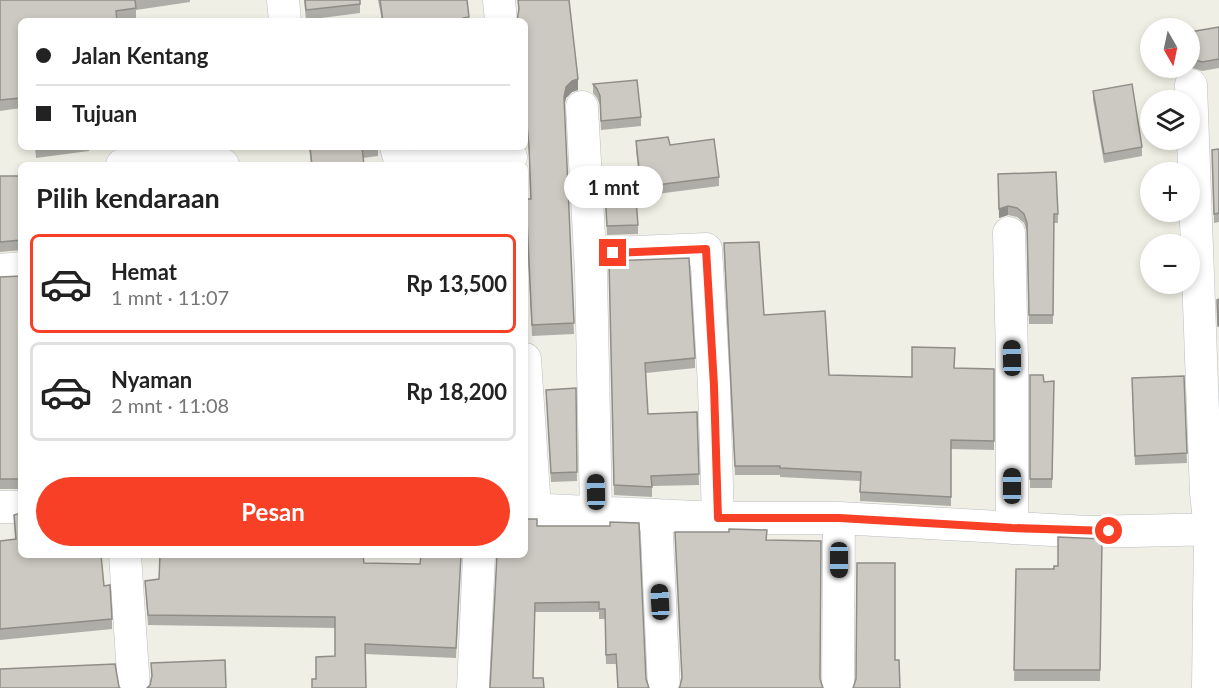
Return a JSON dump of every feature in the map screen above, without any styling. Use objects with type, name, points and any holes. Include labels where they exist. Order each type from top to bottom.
[{"type":"street","points":[[283,0],[285,18]]},
{"type":"street","points":[[500,0],[501,18]]},
{"type":"street","points":[[1191,85],[1206,493],[1214,529],[1208,688]]},
{"type":"street","points":[[582,106],[590,254],[596,513]]},
{"type":"street","points":[[152,162],[213,156]]},
{"type":"street","points":[[450,162],[511,156]]},
{"type":"street","points":[[1010,233],[1012,528]]},
{"type":"street","points":[[590,254],[706,249],[714,386],[718,518]]},
{"type":"street","points":[[0,270],[18,268]]},
{"type":"street","points":[[528,449],[530,509],[718,518],[839,518],[1088,532],[1214,529]]},
{"type":"street","points":[[0,507],[18,507]]},
{"type":"street","points":[[656,515],[664,688]]},
{"type":"street","points":[[838,688],[839,518]]},
{"type":"street","points":[[125,558],[134,688]]},
{"type":"street","points":[[473,688],[479,558]]},
{"type":"building","points":[[0,0],[135,0],[136,8],[116,11],[117,18],[18,18],[18,98],[0,100]]},
{"type":"building","points":[[305,0],[360,0],[360,4],[306,10]]},
{"type":"building","points":[[380,0],[467,0],[469,17],[463,18],[383,18]]},
{"type":"building","points":[[518,0],[569,0],[578,79],[566,87],[564,97],[574,323],[532,325],[528,241],[528,199],[531,199],[528,135],[528,18],[518,18]]},
{"type":"building","points":[[1219,27],[1219,59],[1200,61],[1200,30]]},
{"type":"building","points":[[637,80],[641,117],[601,121],[600,96],[593,84]]},
{"type":"building","points":[[1132,84],[1140,147],[1104,154],[1093,91]]},
{"type":"building","points":[[668,137],[670,145],[714,139],[719,177],[641,187],[636,141]]},
{"type":"building","points":[[1219,149],[1219,213],[1214,214],[1212,150]]},
{"type":"building","points":[[310,150],[362,150],[364,162],[312,162]]},
{"type":"building","points":[[1056,172],[1058,214],[1054,214],[1053,315],[1029,315],[1027,223],[1024,214],[1017,208],[1008,206],[999,209],[998,174]]},
{"type":"building","points":[[634,173],[638,225],[607,226],[604,175]]},
{"type":"building","points":[[0,176],[18,176],[18,240],[0,242]]},
{"type":"building","points":[[759,242],[764,315],[825,311],[829,375],[912,377],[912,347],[955,348],[954,368],[994,369],[994,441],[951,440],[951,497],[860,492],[861,472],[780,468],[780,466],[735,466],[724,243]]},
{"type":"building","points":[[689,258],[695,358],[645,363],[648,414],[697,412],[699,474],[651,476],[652,487],[614,485],[609,261]]},
{"type":"building","points":[[18,276],[18,479],[0,479],[0,277]]},
{"type":"building","points":[[1219,299],[1219,326],[1218,326],[1217,300]]},
{"type":"building","points":[[1030,375],[1043,375],[1044,382],[1054,381],[1052,479],[1030,479]]},
{"type":"building","points":[[1184,376],[1187,453],[1135,456],[1132,378]]},
{"type":"building","points":[[576,388],[577,472],[551,473],[546,390]]},
{"type":"building","points":[[18,514],[18,558],[101,558],[104,586],[110,585],[112,619],[0,629],[0,541],[16,539],[14,515]]},
{"type":"building","points":[[528,519],[537,519],[537,526],[610,526],[610,522],[639,523],[646,679],[649,688],[618,688],[616,654],[606,655],[605,609],[599,609],[599,602],[535,603],[533,678],[543,678],[544,688],[490,688],[497,558],[528,558]]},
{"type":"building","points":[[729,529],[767,530],[766,540],[821,541],[820,679],[823,688],[679,688],[682,678],[675,532],[729,532]]},
{"type":"building","points":[[1058,537],[1102,539],[1100,670],[1014,670],[1016,569],[1054,569],[1054,566],[1058,566]]},
{"type":"building","points":[[160,558],[363,558],[364,563],[420,564],[421,558],[461,558],[456,648],[365,644],[366,688],[312,688],[312,679],[316,679],[316,657],[335,656],[335,617],[148,615],[145,581],[159,579]]},
{"type":"building","points":[[857,563],[895,563],[895,660],[899,660],[900,688],[853,688],[856,679]]},
{"type":"building","points":[[225,660],[226,688],[147,688],[152,676],[151,663]]},
{"type":"building","points":[[115,664],[120,688],[0,688],[0,669]]},
{"type":"route","points":[[613,253],[706,249],[714,386],[718,518],[839,518],[1088,532],[1109,531]]}]
